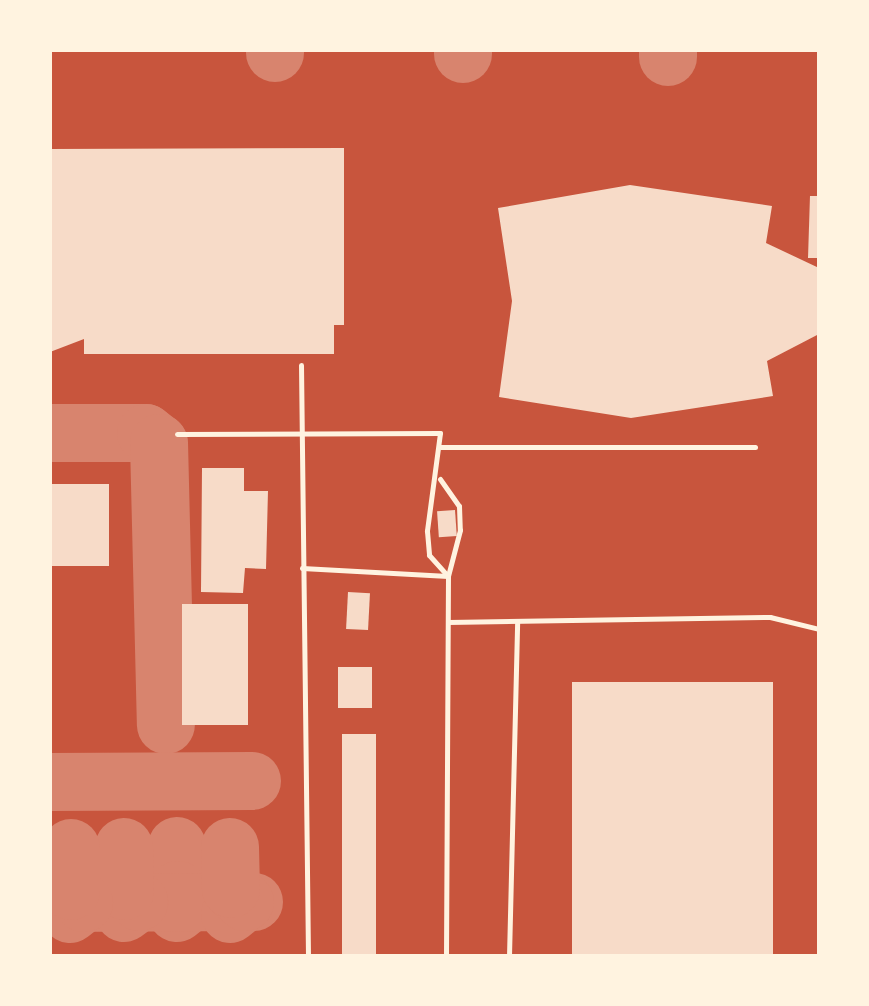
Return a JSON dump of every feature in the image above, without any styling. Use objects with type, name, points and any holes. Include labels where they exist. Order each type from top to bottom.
[{"type":"lane","points":[[301,364],[308,956]]},
{"type":"lane","points":[[177,434],[440,432],[440,479],[426,530],[429,555],[448,576]]},
{"type":"lane","points":[[441,447],[755,447]]},
{"type":"lane","points":[[440,479],[459,506],[458,556],[448,576],[446,956]]},
{"type":"lane","points":[[302,568],[448,576]]},
{"type":"lane","points":[[448,622],[770,617],[819,629]]},
{"type":"lane","points":[[509,956],[517,621]]},
{"type":"building","points":[[344,148],[344,325],[334,325],[334,354],[84,354],[84,339],[50,352],[50,149]]},
{"type":"building","points":[[630,185],[772,206],[766,243],[819,268],[819,334],[767,361],[773,396],[631,418],[499,397],[512,301],[498,208]]},
{"type":"building","points":[[810,196],[819,196],[819,258],[808,258]]},
{"type":"building","points":[[202,468],[244,468],[244,491],[268,491],[266,569],[245,568],[243,593],[201,592]]},
{"type":"building","points":[[50,484],[109,484],[109,566],[50,566]]},
{"type":"building","points":[[455,510],[457,536],[439,537],[437,511]]},
{"type":"building","points":[[348,592],[370,593],[368,630],[346,629]]},
{"type":"building","points":[[182,604],[248,604],[248,725],[182,725]]},
{"type":"building","points":[[338,667],[372,667],[372,708],[338,708]]},
{"type":"building","points":[[572,682],[773,682],[773,956],[572,956]]},
{"type":"building","points":[[342,734],[376,734],[376,956],[342,956]]},
{"type":"taxiway","points":[[668,50],[668,57]]},
{"type":"taxiway","points":[[50,433],[146,433],[159,443],[166,725]]},
{"type":"taxiway","points":[[50,782],[252,781]]},
{"type":"taxiway","points":[[177,846],[178,890],[191,902],[177,913]]},
{"type":"taxiway","points":[[124,847],[125,891],[139,902],[124,913]]},
{"type":"taxiway","points":[[230,847],[231,889],[245,902],[230,914]]},
{"type":"taxiway","points":[[70,914],[84,903],[71,891],[71,848]]},
{"type":"taxiway","points":[[50,903],[254,902]]}]
